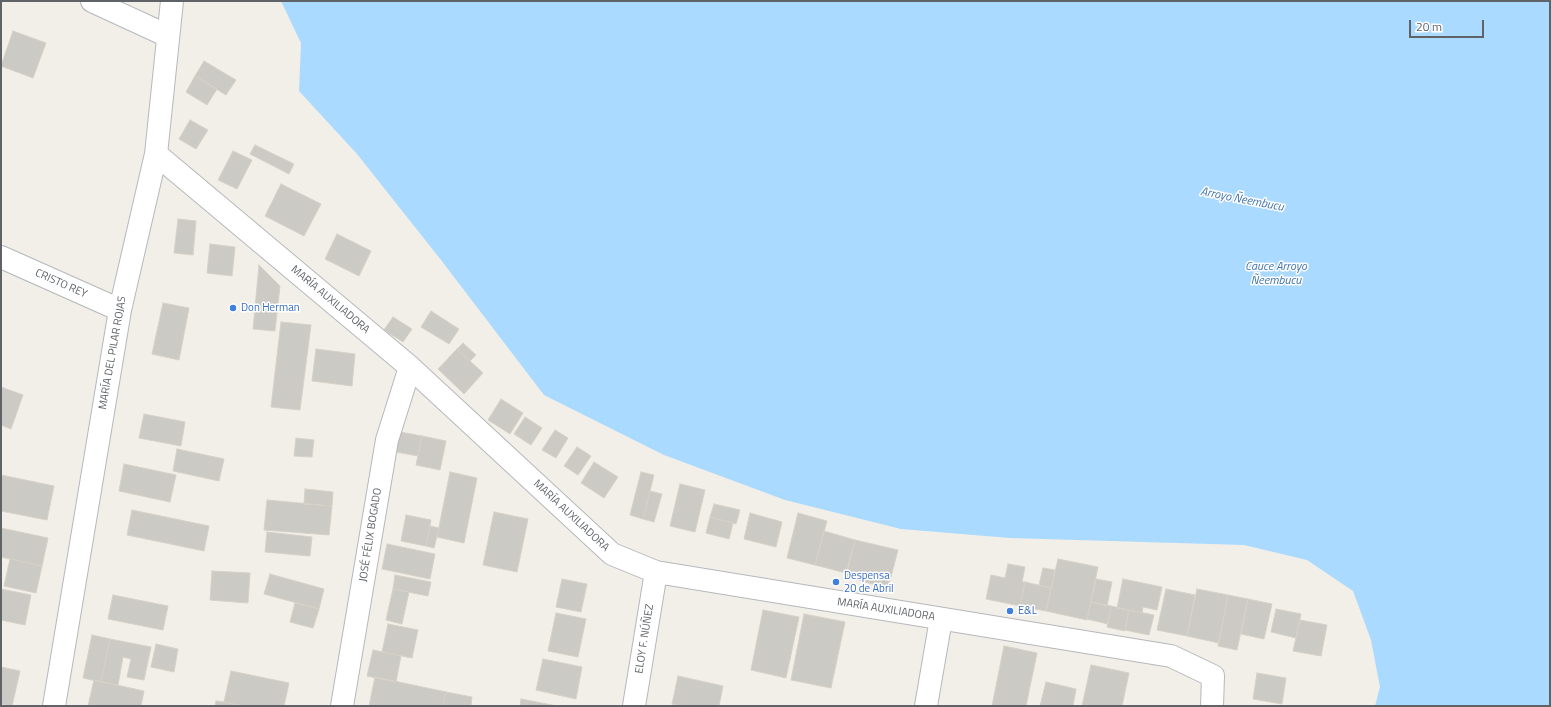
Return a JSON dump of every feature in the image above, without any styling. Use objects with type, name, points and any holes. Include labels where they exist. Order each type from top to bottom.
[{"type":"street","points":[[92,1],[168,36]]},
{"type":"street","name":"MARÍA DEL PILAR ROJAS","points":[[54,706],[120,310],[156,154],[172,1]]},
{"type":"street","name":"MARÍA AUXILIADORA","points":[[156,154],[410,366],[612,554],[656,572],[1171,656],[1213,676],[1212,706]]},
{"type":"street","name":"CRISTO REY","points":[[1,257],[120,310]]},
{"type":"street","name":"JOSÉ FÉLIX BOGADO","points":[[342,706],[387,440],[410,366]]},
{"type":"street","name":"ELOY F. NÚÑEZ","points":[[634,706],[656,572]]},
{"type":"street","points":[[926,706],[941,619]]},
{"type":"water","name":"Cauce Arroyo Ñeembucu","points":[[281,1],[1550,1],[1550,706],[1375,706],[1380,687],[1371,640],[1353,591],[1307,560],[1244,545],[1010,538],[901,529],[785,500],[664,455],[544,395],[441,260],[357,154],[299,91],[301,43]]},
{"type":"building","points":[[13,31],[46,43],[33,78],[1,66]]},
{"type":"building","points":[[204,61],[236,80],[226,95],[195,76]]},
{"type":"building","points":[[195,76],[217,89],[207,105],[186,92]]},
{"type":"building","points":[[190,120],[208,130],[196,149],[179,139]]},
{"type":"building","points":[[255,145],[294,164],[289,174],[250,154]]},
{"type":"building","points":[[233,151],[252,160],[237,189],[218,180]]},
{"type":"building","points":[[281,184],[321,204],[304,236],[265,216]]},
{"type":"building","points":[[178,219],[196,221],[193,255],[174,253]]},
{"type":"building","points":[[337,234],[371,251],[359,276],[325,259]]},
{"type":"building","points":[[210,244],[235,247],[232,276],[207,273]]},
{"type":"building","points":[[259,265],[280,286],[275,331],[253,329]]},
{"type":"building","points":[[163,303],[189,308],[179,360],[152,354]]},
{"type":"building","points":[[431,311],[459,329],[449,344],[421,327]]},
{"type":"building","points":[[393,317],[412,329],[403,342],[384,330]]},
{"type":"building","points":[[281,322],[311,325],[300,410],[271,407]]},
{"type":"building","points":[[463,343],[476,355],[470,361],[457,349]]},
{"type":"building","points":[[316,349],[355,354],[352,386],[312,381]]},
{"type":"building","points":[[457,349],[483,373],[464,394],[438,369]]},
{"type":"building","points":[[1,387],[23,395],[11,429],[1,425]]},
{"type":"building","points":[[501,399],[523,413],[510,434],[488,420]]},
{"type":"building","points":[[144,414],[185,422],[181,446],[139,438]]},
{"type":"building","points":[[525,417],[542,428],[531,445],[514,434]]},
{"type":"building","points":[[555,430],[568,438],[556,458],[542,450]]},
{"type":"building","points":[[400,432],[422,436],[418,456],[396,452]]},
{"type":"building","points":[[422,436],[446,441],[440,470],[416,465]]},
{"type":"building","points":[[296,438],[314,440],[312,457],[294,456]]},
{"type":"building","points":[[577,447],[591,456],[578,475],[564,466]]},
{"type":"building","points":[[177,449],[224,459],[219,481],[173,471]]},
{"type":"building","points":[[594,462],[618,477],[604,498],[581,483]]},
{"type":"building","points":[[124,464],[176,475],[170,502],[119,491]]},
{"type":"building","points":[[450,472],[477,478],[464,543],[437,537]]},
{"type":"building","points":[[641,472],[654,475],[643,519],[630,515]]},
{"type":"building","points":[[1,475],[54,486],[47,520],[1,511]]},
{"type":"building","points":[[680,484],[705,490],[695,532],[670,526]]},
{"type":"building","points":[[305,489],[333,492],[332,506],[304,504]]},
{"type":"building","points":[[650,491],[662,494],[654,522],[643,519]]},
{"type":"building","points":[[267,500],[332,506],[329,535],[264,530]]},
{"type":"building","points":[[714,504],[740,510],[736,524],[710,517]]},
{"type":"building","points":[[132,510],[209,526],[204,551],[127,535]]},
{"type":"building","points":[[494,512],[528,519],[517,572],[483,565]]},
{"type":"building","points":[[750,513],[782,522],[776,547],[744,539]]},
{"type":"building","points":[[798,513],[827,521],[815,565],[787,558]]},
{"type":"building","points":[[406,515],[431,520],[426,546],[401,541]]},
{"type":"building","points":[[710,517],[733,523],[729,539],[706,533]]},
{"type":"building","points":[[430,526],[439,528],[434,548],[426,546]]},
{"type":"building","points":[[1,528],[48,538],[42,566],[1,557]]},
{"type":"building","points":[[824,531],[855,540],[846,573],[815,565]]},
{"type":"building","points":[[267,532],[312,537],[310,556],[265,552]]},
{"type":"building","points":[[855,540],[898,550],[888,588],[846,577]]},
{"type":"building","points":[[387,544],[435,554],[430,579],[382,569]]},
{"type":"building","points":[[10,559],[42,566],[36,593],[4,586]]},
{"type":"building","points":[[1058,559],[1098,567],[1087,620],[1046,611]]},
{"type":"building","points":[[1008,564],[1025,567],[1022,582],[1025,582],[1020,606],[986,599],[991,575],[1005,578]]},
{"type":"building","points":[[1043,568],[1055,570],[1051,588],[1039,585]]},
{"type":"building","points":[[212,571],[250,573],[248,603],[210,600]]},
{"type":"building","points":[[270,574],[324,589],[319,609],[264,594]]},
{"type":"building","points":[[395,575],[431,582],[428,596],[393,589]]},
{"type":"building","points":[[562,579],[587,584],[581,612],[556,607]]},
{"type":"building","points":[[1096,579],[1112,582],[1107,606],[1091,602]]},
{"type":"building","points":[[1123,579],[1162,587],[1157,610],[1143,607],[1142,613],[1117,608]]},
{"type":"building","points":[[1025,582],[1051,588],[1046,611],[1020,606]]},
{"type":"building","points":[[1,589],[31,595],[25,625],[1,620]]},
{"type":"building","points":[[393,589],[409,592],[402,624],[386,620]]},
{"type":"building","points":[[1166,589],[1195,595],[1187,636],[1157,630]]},
{"type":"building","points":[[1197,589],[1228,595],[1219,643],[1187,636]]},
{"type":"building","points":[[113,595],[168,606],[163,630],[108,619]]},
{"type":"building","points":[[1228,595],[1248,599],[1237,650],[1218,646]]},
{"type":"building","points":[[1248,599],[1272,604],[1264,639],[1241,634]]},
{"type":"building","points":[[1091,602],[1111,606],[1108,624],[1087,619]]},
{"type":"building","points":[[295,603],[319,609],[313,628],[290,622]]},
{"type":"building","points":[[1111,606],[1129,610],[1125,631],[1107,627]]},
{"type":"building","points":[[1276,609],[1301,614],[1296,638],[1271,632]]},
{"type":"building","points":[[763,610],[799,617],[786,678],[751,670]]},
{"type":"building","points":[[1129,610],[1154,615],[1149,635],[1125,630]]},
{"type":"building","points":[[556,613],[586,619],[578,657],[548,651]]},
{"type":"building","points":[[804,614],[845,622],[831,688],[791,680]]},
{"type":"building","points":[[1300,620],[1327,625],[1321,656],[1293,651]]},
{"type":"building","points":[[388,624],[418,630],[412,658],[382,652]]},
{"type":"building","points":[[92,635],[110,639],[101,682],[83,678]]},
{"type":"building","points":[[110,639],[151,647],[144,680],[127,677],[131,659],[123,657],[118,685],[101,682]]},
{"type":"building","points":[[156,644],[178,649],[174,672],[151,667]]},
{"type":"building","points":[[1004,646],[1037,653],[1026,706],[992,706]]},
{"type":"building","points":[[373,650],[401,656],[396,682],[367,676]]},
{"type":"building","points":[[543,659],[582,667],[576,699],[536,690]]},
{"type":"building","points":[[1091,665],[1129,673],[1122,706],[1082,706]]},
{"type":"building","points":[[1,667],[20,671],[12,706],[1,704]]},
{"type":"building","points":[[231,671],[289,683],[284,706],[243,706],[224,702]]},
{"type":"building","points":[[1257,673],[1286,678],[1282,704],[1253,699]]},
{"type":"building","points":[[678,676],[723,686],[719,706],[680,706],[672,704]]},
{"type":"building","points":[[375,677],[446,692],[443,706],[369,706]]},
{"type":"building","points":[[94,680],[144,691],[141,706],[88,706]]},
{"type":"building","points":[[1046,682],[1076,689],[1073,706],[1040,706]]},
{"type":"building","points":[[446,692],[472,697],[471,706],[443,706]]},
{"type":"building","points":[[521,699],[557,706],[520,706]]},
{"type":"building","points":[[216,701],[224,702],[243,706],[215,706]]},
{"type":"place","name":"Don Herman","points":[[233,308]]},
{"type":"place","name":"Despensa 20 de Abril","points":[[836,582]]},
{"type":"place","name":"E&L","points":[[1010,611]]},
{"type":"water label","name":"Arroyo Ñeembucu","points":[[1242,200]]}]
